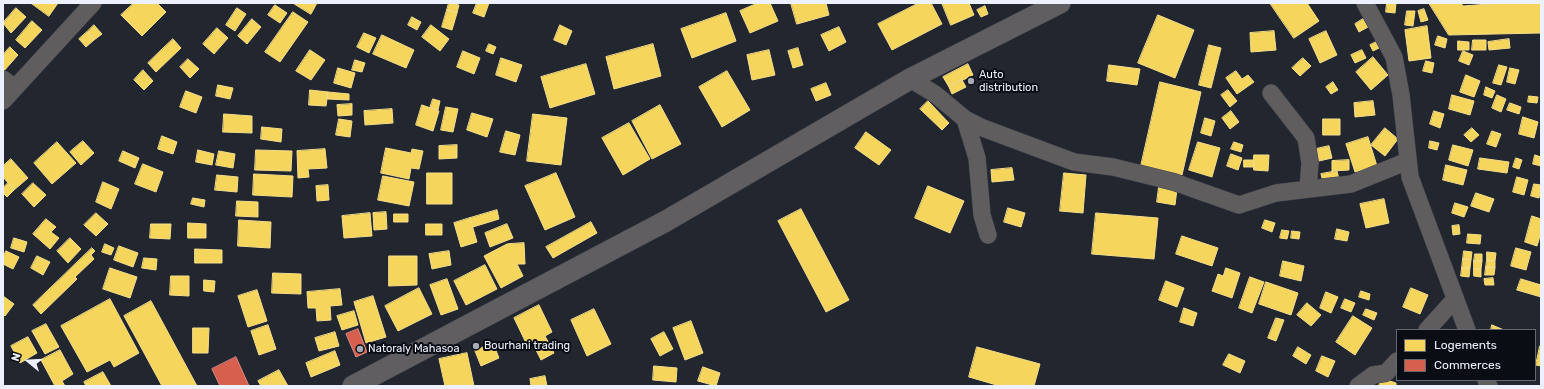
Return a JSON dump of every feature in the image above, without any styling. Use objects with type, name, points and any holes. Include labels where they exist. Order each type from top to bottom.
[{"type":"main road","points":[[353,386],[666,221],[910,79],[1060,3]]},
{"type":"street","points":[[3,101],[9,84],[93,3]]},
{"type":"street","points":[[1365,3],[1394,57],[1401,95],[1410,177],[1467,329]]},
{"type":"street","points":[[910,79],[935,94],[965,119],[983,128],[1074,162],[1113,167],[1167,180],[1239,204],[1276,193],[1351,184],[1408,161]]},
{"type":"street","points":[[1271,93],[1306,138],[1310,163],[1308,188]]},
{"type":"street","points":[[965,119],[977,158],[982,215],[988,235]]},
{"type":"street","points":[[1428,329],[1455,299]]},
{"type":"street","points":[[1358,386],[1373,375],[1386,373],[1396,363]]},
{"type":"building: Logements","points":[[31,3],[58,3],[49,16]]},
{"type":"building: Logements","points":[[134,3],[157,3],[166,12],[142,36],[121,15]]},
{"type":"building: Logements","points":[[293,3],[317,3],[311,14]]},
{"type":"building: Logements","points":[[449,3],[459,5],[457,13],[447,10]]},
{"type":"building: Logements","points":[[477,3],[489,3],[484,17],[473,13]]},
{"type":"building: Logements","points":[[758,3],[770,3],[778,21],[750,33],[740,11]]},
{"type":"building: Logements","points":[[791,3],[826,3],[829,15],[797,24]]},
{"type":"building: Logements","points":[[919,3],[931,3],[942,24],[892,50],[878,24]]},
{"type":"building: Logements","points":[[942,3],[969,3],[974,15],[951,25]]},
{"type":"building: Logements","points":[[1270,3],[1307,3],[1319,21],[1294,38]]},
{"type":"building: Logements","points":[[1387,3],[1396,3],[1395,13],[1386,12]]},
{"type":"building: Logements","points":[[1429,3],[1461,3],[1463,6],[1502,3],[1541,3],[1541,33],[1449,35]]},
{"type":"building: Logements","points":[[275,5],[287,13],[280,23],[268,15]]},
{"type":"building: Logements","points":[[985,6],[988,14],[981,17],[977,10]]},
{"type":"building: Logements","points":[[16,8],[26,17],[11,33],[3,23]]},
{"type":"building: Logements","points":[[237,8],[246,14],[235,31],[226,25]]},
{"type":"building: Logements","points":[[1424,9],[1428,20],[1421,22],[1418,11]]},
{"type":"building: Logements","points":[[447,10],[457,13],[452,30],[442,27]]},
{"type":"building: Logements","points":[[1407,11],[1415,11],[1413,26],[1405,25]]},
{"type":"building: Logements","points":[[293,12],[308,22],[280,62],[265,52]]},
{"type":"building: Logements","points":[[726,13],[736,41],[692,58],[681,29]]},
{"type":"building: Logements","points":[[1158,15],[1194,30],[1175,78],[1138,63]]},
{"type":"building: Logements","points":[[412,17],[421,22],[417,30],[408,25]]},
{"type":"building: Logements","points":[[252,19],[261,27],[247,44],[238,36]]},
{"type":"building: Logements","points":[[1363,19],[1368,27],[1359,32],[1355,24]]},
{"type":"building: Logements","points":[[32,21],[42,30],[25,48],[16,40]]},
{"type":"building: Logements","points":[[94,25],[102,34],[94,40],[87,32]]},
{"type":"building: Logements","points":[[431,25],[449,39],[440,51],[422,37]]},
{"type":"building: Logements","points":[[560,25],[572,31],[566,45],[554,40]]},
{"type":"building: Logements","points":[[1427,26],[1431,58],[1409,61],[1405,30]]},
{"type":"building: Logements","points":[[839,27],[846,42],[829,51],[821,35]]},
{"type":"building: Logements","points":[[217,28],[228,38],[214,54],[203,44]]},
{"type":"building: Logements","points":[[1274,31],[1276,50],[1251,52],[1250,33]]},
{"type":"building: Logements","points":[[1326,31],[1337,55],[1320,63],[1309,39]]},
{"type":"building: Logements","points":[[87,32],[94,40],[86,47],[79,39]]},
{"type":"building: Logements","points":[[364,33],[376,38],[369,53],[357,47]]},
{"type":"building: Logements","points":[[382,35],[414,50],[406,68],[373,54]]},
{"type":"building: Logements","points":[[1438,36],[1447,39],[1445,48],[1435,45]]},
{"type":"building: Logements","points":[[173,39],[181,48],[156,72],[148,63]]},
{"type":"building: Logements","points":[[1509,39],[1510,48],[1489,50],[1488,42]]},
{"type":"building: Logements","points":[[1473,40],[1486,40],[1486,50],[1472,50]]},
{"type":"building: Logements","points":[[1458,41],[1469,42],[1469,50],[1458,50]]},
{"type":"building: Logements","points":[[1376,42],[1379,48],[1373,51],[1370,45]]},
{"type":"building: Logements","points":[[489,44],[496,47],[493,54],[486,51]]},
{"type":"building: Logements","points":[[653,44],[661,76],[614,89],[606,57]]},
{"type":"building: Logements","points":[[1209,45],[1221,48],[1211,88],[1199,85]]},
{"type":"building: Logements","points":[[10,47],[18,55],[3,72],[3,55]]},
{"type":"building: Logements","points":[[798,48],[803,65],[793,68],[788,51]]},
{"type":"building: Logements","points":[[310,50],[325,60],[311,80],[296,71]]},
{"type":"building: Logements","points":[[769,50],[775,75],[752,80],[747,55]]},
{"type":"building: Logements","points":[[1362,50],[1366,58],[1355,63],[1351,55]]},
{"type":"building: Logements","points":[[463,51],[480,58],[474,74],[457,67]]},
{"type":"building: Logements","points":[[1463,51],[1473,55],[1469,65],[1459,61]]},
{"type":"building: Logements","points":[[1373,57],[1388,75],[1371,90],[1356,72]]},
{"type":"building: Logements","points":[[501,58],[522,65],[516,82],[496,75]]},
{"type":"building: Logements","points":[[1303,58],[1311,66],[1300,76],[1292,68]]},
{"type":"building: Logements","points":[[188,59],[199,69],[190,78],[180,67]]},
{"type":"building: Logements","points":[[355,60],[365,63],[362,72],[352,70]]},
{"type":"building: Logements","points":[[1426,61],[1434,63],[1432,73],[1423,71]]},
{"type":"building: Logements","points":[[586,64],[595,94],[550,108],[541,77]]},
{"type":"building: Logements","points":[[968,64],[973,75],[949,87],[943,77]]},
{"type":"building: Logements","points":[[1109,65],[1140,69],[1137,85],[1107,81]]},
{"type":"building: Logements","points":[[1499,65],[1507,67],[1501,85],[1493,83]]},
{"type":"building: Logements","points":[[338,68],[355,73],[351,88],[334,83]]},
{"type":"building: Logements","points":[[1510,68],[1519,70],[1515,84],[1507,82]]},
{"type":"building: Logements","points":[[143,70],[153,81],[144,90],[134,80]]},
{"type":"building: Logements","points":[[727,71],[750,110],[722,127],[699,87]]},
{"type":"building: Logements","points":[[1236,71],[1242,79],[1248,75],[1254,82],[1237,94],[1226,78]]},
{"type":"building: Logements","points":[[1466,75],[1480,81],[1474,97],[1460,92]]},
{"type":"building: Logements","points":[[962,80],[966,87],[952,94],[949,87]]},
{"type":"building: Logements","points":[[1160,82],[1201,92],[1182,175],[1141,166]]},
{"type":"building: Logements","points":[[1333,82],[1338,90],[1331,94],[1326,87]]},
{"type":"building: Logements","points":[[826,83],[831,95],[816,101],[811,89]]},
{"type":"building: Logements","points":[[218,85],[233,88],[230,99],[216,96]]},
{"type":"building: Logements","points":[[1486,87],[1495,91],[1492,98],[1484,95]]},
{"type":"building: Logements","points":[[310,90],[328,92],[326,106],[309,105]]},
{"type":"building: Logements","points":[[1228,90],[1237,101],[1230,107],[1221,95]]},
{"type":"building: Logements","points":[[186,91],[202,97],[196,113],[180,107]]},
{"type":"building: Logements","points":[[328,92],[349,94],[349,100],[327,99]]},
{"type":"building: Logements","points":[[1452,95],[1474,101],[1470,115],[1449,109]]},
{"type":"building: Logements","points":[[1497,95],[1506,99],[1501,112],[1492,108]]},
{"type":"building: Logements","points":[[1529,96],[1538,97],[1537,103],[1528,102]]},
{"type":"building: Logements","points":[[433,99],[440,101],[438,110],[430,108]]},
{"type":"building: Logements","points":[[928,101],[949,123],[942,130],[920,109]]},
{"type":"building: Logements","points":[[1373,101],[1375,115],[1355,117],[1354,103]]},
{"type":"building: Logements","points":[[1510,103],[1521,107],[1519,114],[1507,110]]},
{"type":"building: Logements","points":[[352,104],[352,115],[338,116],[337,105]]},
{"type":"building: Logements","points":[[422,105],[439,111],[433,131],[416,125]]},
{"type":"building: Logements","points":[[660,105],[681,144],[652,159],[632,121]]},
{"type":"building: Logements","points":[[446,107],[458,109],[453,132],[441,130]]},
{"type":"building: Logements","points":[[392,109],[393,123],[365,125],[364,111]]},
{"type":"building: Logements","points":[[1231,111],[1239,122],[1230,129],[1222,118]]},
{"type":"building: Logements","points":[[1434,111],[1444,114],[1440,128],[1430,124]]},
{"type":"building: Logements","points":[[472,113],[493,119],[487,137],[467,130]]},
{"type":"building: Logements","points":[[224,114],[252,116],[252,133],[223,132]]},
{"type":"building: Logements","points":[[533,114],[567,118],[561,165],[527,161]]},
{"type":"building: Logements","points":[[1523,117],[1538,122],[1534,138],[1519,134]]},
{"type":"building: Logements","points":[[1205,118],[1215,121],[1211,136],[1201,133]]},
{"type":"building: Logements","points":[[339,119],[352,121],[350,137],[336,135]]},
{"type":"building: Logements","points":[[1323,119],[1340,119],[1340,135],[1323,135]]},
{"type":"building: Logements","points":[[629,123],[650,159],[623,175],[602,138]]},
{"type":"building: Logements","points":[[262,127],[282,129],[281,142],[261,139]]},
{"type":"building: Logements","points":[[1385,128],[1398,139],[1385,156],[1371,145]]},
{"type":"building: Logements","points":[[1472,128],[1479,135],[1471,142],[1464,135]]},
{"type":"building: Logements","points":[[506,131],[520,135],[515,155],[500,152]]},
{"type":"building: Logements","points":[[1492,131],[1501,134],[1496,147],[1487,144]]},
{"type":"building: Logements","points":[[866,132],[891,150],[879,165],[855,148]]},
{"type":"building: Logements","points":[[162,136],[177,142],[173,154],[158,149]]},
{"type":"building: Logements","points":[[1368,137],[1377,166],[1355,172],[1346,144]]},
{"type":"building: Logements","points":[[83,141],[94,153],[81,165],[70,152]]},
{"type":"building: Logements","points":[[1430,141],[1439,143],[1437,150],[1429,148]]},
{"type":"building: Logements","points":[[57,142],[76,163],[52,184],[34,163]]},
{"type":"building: Logements","points":[[1198,142],[1220,148],[1212,177],[1189,170]]},
{"type":"building: Logements","points":[[1234,142],[1243,145],[1241,152],[1231,149]]},
{"type":"building: Logements","points":[[457,145],[457,158],[439,159],[439,146]]},
{"type":"building: Logements","points":[[1453,145],[1473,150],[1468,166],[1449,160]]},
{"type":"building: Logements","points":[[1329,146],[1332,158],[1319,161],[1316,149]]},
{"type":"building: Logements","points":[[386,148],[411,153],[412,149],[423,151],[419,169],[411,168],[409,179],[381,173]]},
{"type":"building: Logements","points":[[325,149],[327,168],[308,169],[309,177],[298,178],[297,151]]},
{"type":"building: Logements","points":[[198,150],[214,154],[212,165],[196,162]]},
{"type":"building: Logements","points":[[256,150],[292,151],[291,171],[255,170]]},
{"type":"building: Logements","points":[[123,151],[139,158],[135,168],[119,161]]},
{"type":"building: Logements","points":[[219,151],[235,154],[233,168],[216,165]]},
{"type":"building: Logements","points":[[1231,154],[1242,158],[1238,170],[1227,166]]},
{"type":"building: Logements","points":[[1254,155],[1269,155],[1268,171],[1254,170]]},
{"type":"building: Logements","points":[[1535,155],[1541,157],[1541,166],[1533,164]]},
{"type":"building: Logements","points":[[1480,158],[1509,162],[1507,173],[1478,169]]},
{"type":"building: Logements","points":[[1516,158],[1522,160],[1519,169],[1513,167]]},
{"type":"building: Logements","points":[[11,159],[28,178],[14,190],[3,177],[3,166]]},
{"type":"building: Logements","points":[[1244,160],[1254,160],[1254,167],[1244,167]]},
{"type":"building: Logements","points":[[1349,160],[1349,170],[1332,171],[1332,161]]},
{"type":"building: Logements","points":[[143,164],[163,172],[156,192],[135,184]]},
{"type":"building: Logements","points":[[1446,165],[1467,170],[1463,185],[1443,180]]},
{"type":"building: Logements","points":[[1012,168],[1014,180],[992,182],[991,170]]},
{"type":"building: Logements","points":[[1337,171],[1339,179],[1323,182],[1321,174]]},
{"type":"building: Logements","points":[[427,173],[452,173],[452,204],[427,204]]},
{"type":"building: Logements","points":[[556,173],[575,217],[545,230],[525,186]]},
{"type":"building: Logements","points":[[1064,173],[1086,175],[1083,213],[1060,211]]},
{"type":"building: Logements","points":[[254,174],[293,176],[292,197],[253,195]]},
{"type":"building: Logements","points":[[217,175],[238,177],[237,192],[215,190]]},
{"type":"building: Logements","points":[[383,176],[414,182],[409,206],[378,200]]},
{"type":"building: Logements","points":[[1517,177],[1528,180],[1524,195],[1513,192]]},
{"type":"building: Logements","points":[[103,182],[119,189],[111,209],[96,202]]},
{"type":"building: Logements","points":[[8,183],[14,190],[7,197],[3,193],[3,188]]},
{"type":"building: Logements","points":[[33,183],[46,195],[34,207],[22,194]]},
{"type":"building: Logements","points":[[1534,184],[1541,185],[1539,198],[1531,196]]},
{"type":"building: Logements","points":[[328,185],[329,200],[317,201],[316,186]]},
{"type":"building: Logements","points":[[928,186],[964,201],[950,233],[915,218]]},
{"type":"building: Logements","points":[[1159,187],[1177,189],[1175,205],[1157,202]]},
{"type":"building: Logements","points":[[1476,193],[1494,199],[1489,212],[1471,206]]},
{"type":"building: Logements","points":[[193,198],[205,200],[204,207],[191,204]]},
{"type":"building: Logements","points":[[1384,199],[1389,223],[1366,228],[1360,204]]},
{"type":"building: Logements","points":[[237,201],[258,202],[258,217],[236,216]]},
{"type":"building: Logements","points":[[1455,203],[1468,207],[1464,217],[1452,213]]},
{"type":"building: Logements","points":[[1008,208],[1025,213],[1021,227],[1004,222]]},
{"type":"building: Logements","points":[[801,209],[849,300],[826,312],[778,221]]},
{"type":"building: Logements","points":[[497,210],[499,219],[473,227],[470,218]]},
{"type":"building: Logements","points":[[386,212],[387,229],[374,230],[373,213]]},
{"type":"building: Logements","points":[[96,213],[108,224],[96,236],[84,225]]},
{"type":"building: Logements","points":[[370,213],[372,236],[344,238],[342,216]]},
{"type":"building: Logements","points":[[1096,213],[1158,218],[1154,259],[1092,254]]},
{"type":"building: Logements","points":[[394,214],[408,214],[408,222],[394,222]]},
{"type":"building: Logements","points":[[1532,216],[1541,219],[1541,233],[1537,246],[1525,242]]},
{"type":"building: Logements","points":[[470,218],[477,242],[461,247],[454,223]]},
{"type":"building: Logements","points":[[46,219],[56,227],[51,232],[59,238],[50,249],[33,234]]},
{"type":"building: Logements","points":[[239,220],[271,222],[270,248],[238,246]]},
{"type":"building: Logements","points":[[1265,220],[1275,223],[1272,232],[1262,228]]},
{"type":"building: Logements","points":[[591,222],[597,233],[553,258],[546,247]]},
{"type":"building: Logements","points":[[188,223],[206,224],[206,238],[188,238]]},
{"type":"building: Logements","points":[[151,224],[171,224],[170,239],[150,238]]},
{"type":"building: Logements","points":[[426,224],[442,224],[442,235],[426,235]]},
{"type":"building: Logements","points":[[507,224],[513,238],[490,247],[485,233]]},
{"type":"building: Logements","points":[[1459,225],[1460,234],[1453,235],[1452,226]]},
{"type":"building: Logements","points":[[1337,229],[1349,232],[1347,241],[1335,239]]},
{"type":"building: Logements","points":[[1282,230],[1289,231],[1287,239],[1280,238]]},
{"type":"building: Logements","points":[[1292,231],[1300,232],[1299,239],[1291,238]]},
{"type":"building: Logements","points":[[1468,234],[1481,235],[1480,244],[1467,243]]},
{"type":"building: Logements","points":[[1182,236],[1218,248],[1212,266],[1176,254]]},
{"type":"building: Logements","points":[[14,238],[27,242],[24,252],[11,248]]},
{"type":"building: Logements","points":[[70,238],[81,249],[68,263],[57,251]]},
{"type":"building: Logements","points":[[524,243],[525,264],[517,264],[523,276],[501,288],[484,256],[507,244]]},
{"type":"building: Logements","points":[[105,244],[114,248],[111,255],[102,252]]},
{"type":"building: Logements","points":[[119,246],[138,253],[133,267],[114,260]]},
{"type":"building: Logements","points":[[92,248],[95,251],[91,255],[94,259],[75,277],[77,279],[41,314],[33,305]]},
{"type":"building: Logements","points":[[1516,248],[1531,252],[1526,270],[1511,266]]},
{"type":"building: Logements","points":[[195,249],[222,250],[222,263],[195,263]]},
{"type":"building: Logements","points":[[6,251],[19,257],[13,269],[3,264],[3,258]]},
{"type":"building: Logements","points":[[449,251],[451,265],[432,269],[429,254]]},
{"type":"building: Logements","points":[[1464,251],[1472,252],[1471,260],[1463,259]]},
{"type":"building: Logements","points":[[1487,252],[1496,253],[1495,261],[1487,260]]},
{"type":"building: Logements","points":[[1475,254],[1482,254],[1482,261],[1474,261]]},
{"type":"building: Logements","points":[[37,256],[50,262],[43,275],[31,268]]},
{"type":"building: Logements","points":[[389,256],[417,256],[417,285],[389,286]]},
{"type":"building: Logements","points":[[144,258],[157,259],[156,270],[142,268]]},
{"type":"building: Logements","points":[[1463,259],[1471,260],[1470,268],[1462,268]]},
{"type":"building: Logements","points":[[1487,260],[1495,261],[1495,268],[1486,267]]},
{"type":"building: Logements","points":[[1283,261],[1304,266],[1301,281],[1280,276]]},
{"type":"building: Logements","points":[[1474,261],[1482,261],[1481,269],[1474,269]]},
{"type":"building: Logements","points":[[485,265],[497,289],[466,305],[454,281]]},
{"type":"building: Logements","points":[[1486,267],[1495,268],[1494,275],[1485,275]]},
{"type":"building: Logements","points":[[110,268],[137,277],[130,298],[103,289]]},
{"type":"building: Logements","points":[[1226,268],[1240,273],[1232,298],[1212,291],[1218,274],[1223,276]]},
{"type":"building: Logements","points":[[1462,268],[1470,268],[1469,277],[1461,276]]},
{"type":"building: Logements","points":[[1474,269],[1481,269],[1481,277],[1474,276]]},
{"type":"building: Logements","points":[[273,273],[301,274],[301,294],[272,293]]},
{"type":"building: Logements","points":[[171,276],[189,276],[189,296],[170,295]]},
{"type":"building: Logements","points":[[1250,277],[1264,282],[1252,313],[1239,308]]},
{"type":"building: Logements","points":[[1493,278],[1494,285],[1485,285],[1484,279]]},
{"type":"building: Logements","points":[[447,279],[458,309],[441,315],[430,285]]},
{"type":"building: Logements","points":[[1521,279],[1541,285],[1541,297],[1517,290]]},
{"type":"building: Logements","points":[[204,280],[215,281],[214,292],[204,291]]},
{"type":"building: Logements","points":[[1166,281],[1184,288],[1177,307],[1159,300]]},
{"type":"building: Logements","points":[[1266,282],[1298,293],[1291,315],[1259,304]]},
{"type":"building: Logements","points":[[419,288],[432,314],[398,331],[385,306]]},
{"type":"building: Logements","points":[[1411,288],[1428,295],[1420,314],[1403,307]]},
{"type":"building: Logements","points":[[340,289],[342,305],[330,306],[331,320],[317,321],[316,308],[308,308],[307,292]]},
{"type":"building: Logements","points":[[257,290],[267,321],[248,327],[238,296]]},
{"type":"building: Logements","points":[[1361,291],[1370,294],[1369,300],[1359,297]]},
{"type":"building: Logements","points":[[1326,292],[1338,297],[1331,313],[1320,308]]},
{"type":"building: Logements","points":[[3,296],[14,304],[5,316],[3,314]]},
{"type":"building: Logements","points":[[373,296],[386,337],[366,343],[354,302]]},
{"type":"building: Logements","points":[[110,299],[139,353],[114,367],[110,360],[87,372],[61,326]]},
{"type":"building: Logements","points":[[1345,299],[1355,303],[1351,312],[1341,308]]},
{"type":"building: Logements","points":[[151,301],[197,386],[162,386],[124,316]]},
{"type":"building: Logements","points":[[1307,303],[1321,315],[1311,326],[1297,315]]},
{"type":"building: Logements","points":[[539,305],[552,332],[545,336],[554,353],[541,360],[532,342],[527,345],[514,318]]},
{"type":"building: Logements","points":[[1184,308],[1197,313],[1193,326],[1180,322]]},
{"type":"building: Logements","points":[[594,309],[611,344],[587,356],[571,320]]},
{"type":"building: Logements","points":[[1366,309],[1377,313],[1374,320],[1363,315]]},
{"type":"building: Logements","points":[[354,311],[358,325],[342,330],[337,316]]},
{"type":"building: Logements","points":[[1353,316],[1372,328],[1355,355],[1336,342]]},
{"type":"building: Logements","points":[[1276,318],[1284,320],[1276,341],[1268,338]]},
{"type":"building: Logements","points":[[691,321],[703,353],[685,360],[673,328]]},
{"type":"building: Logements","points":[[46,324],[59,347],[45,354],[32,331]]},
{"type":"building: Logements","points":[[268,325],[276,349],[259,355],[251,331]]},
{"type":"building: Logements","points":[[1492,325],[1502,329],[1491,329]]},
{"type":"building: Logements","points":[[193,328],[209,328],[208,353],[193,353]]},
{"type":"building: Logements","points":[[335,332],[339,346],[319,351],[315,338]]},
{"type":"building: Logements","points":[[664,332],[673,349],[660,356],[651,339]]},
{"type":"building: Logements","points":[[28,337],[37,353],[20,363],[11,346]]},
{"type":"building: Logements","points":[[493,343],[499,358],[481,366],[475,351]]},
{"type":"building: Logements","points":[[1541,346],[1541,366],[1536,365]]},
{"type":"building: Logements","points":[[977,347],[1040,364],[1034,386],[1000,386],[969,377]]},
{"type":"building: Logements","points":[[1298,347],[1311,355],[1306,364],[1293,356]]},
{"type":"building: Logements","points":[[60,350],[73,374],[62,381],[65,386],[55,386],[41,360]]},
{"type":"building: Logements","points":[[335,351],[340,365],[311,377],[306,363]]},
{"type":"building: Logements","points":[[467,353],[474,386],[445,386],[439,359]]},
{"type":"building: Logements","points":[[1229,354],[1245,361],[1240,373],[1223,365]]},
{"type":"building: Logements","points":[[1322,356],[1335,361],[1328,377],[1316,371]]},
{"type":"building: Logements","points":[[654,366],[677,368],[676,382],[653,380]]},
{"type":"building: Logements","points":[[703,367],[720,373],[716,386],[698,381]]},
{"type":"building: Logements","points":[[279,370],[288,386],[261,386],[258,381]]},
{"type":"building: Logements","points":[[103,372],[111,386],[86,386],[84,382]]},
{"type":"building: Logements","points":[[545,376],[547,386],[531,386],[530,379]]},
{"type":"building: Logements","points":[[1381,378],[1396,383],[1396,386],[1379,386]]},
{"type":"building: Commerces","points":[[358,329],[367,352],[356,357],[346,334]]},
{"type":"building: Commerces","points":[[236,357],[249,386],[220,386],[212,369]]},
{"type":"place","name":"Auto distribution","points":[[971,81]]},
{"type":"place","name":"Bourhani trading","points":[[476,346]]},
{"type":"place","name":"Natoraly Mahasoa","points":[[360,349]]}]
